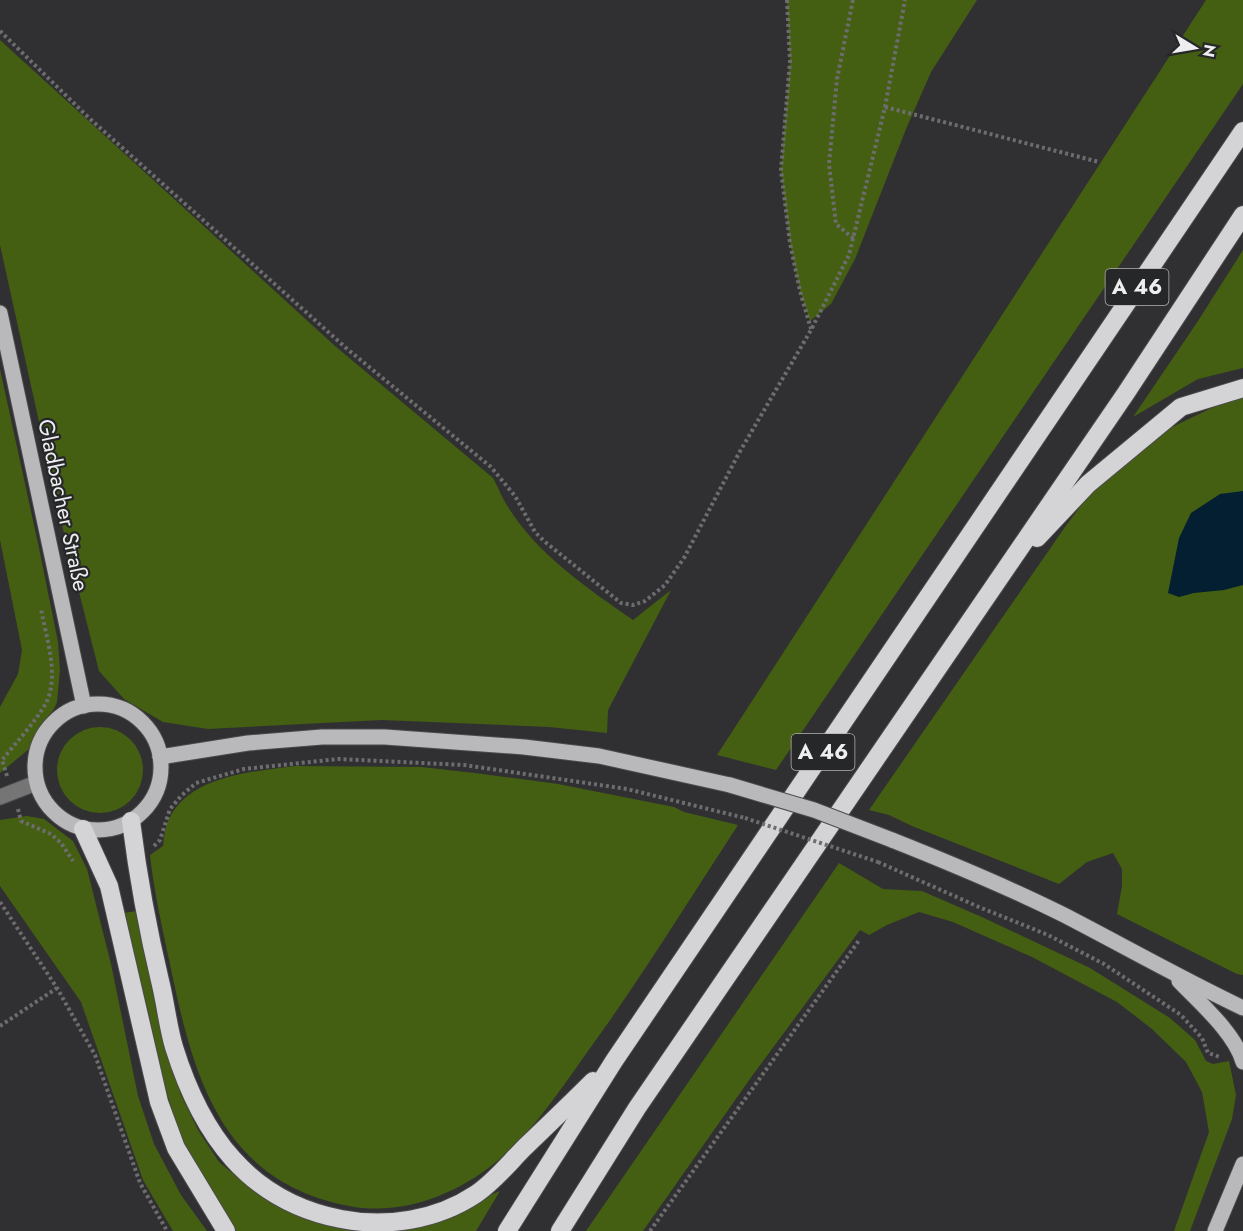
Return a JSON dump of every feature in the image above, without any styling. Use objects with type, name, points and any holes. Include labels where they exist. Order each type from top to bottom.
[{"type":"highway","name":"A 46","points":[[507,1231],[614,1061],[1243,131]]},
{"type":"highway","name":"A 46","points":[[560,1231],[637,1108],[1126,393],[1243,215]]},
{"type":"highway","points":[[997,580],[1088,484],[1180,407],[1243,388]]},
{"type":"highway","points":[[131,821],[145,916],[174,1047],[195,1101],[230,1157],[256,1182],[292,1203],[317,1214],[374,1223],[413,1219],[442,1211],[476,1194],[502,1172],[614,1061]]},
{"type":"highway","points":[[83,829],[109,886],[159,1102],[176,1149],[226,1231]]},
{"type":"main road","name":"Gladbacher Straße","points":[[0,313],[84,706]]},
{"type":"main road","points":[[101,704],[118,707],[133,715],[146,727],[155,741],[160,757],[160,776],[155,793],[146,809],[131,821],[116,828],[100,831],[83,829],[67,823],[53,812],[43,799],[36,783],[35,763],[40,743],[50,726],[65,713],[84,706],[101,704]]},
{"type":"main road","points":[[160,757],[248,743],[322,737],[385,737],[501,745],[599,756],[730,785],[814,810],[942,860],[1042,905],[1243,1008]]},
{"type":"main road","points":[[1173,974],[1231,1038],[1242,1057]]},
{"type":"main road","points":[[1215,1231],[1243,1164]]},
{"type":"street","points":[[6,795],[36,783]]},
{"type":"path","points":[[787,0],[790,61],[781,170],[790,243],[811,330]]},
{"type":"path","points":[[853,0],[837,79],[829,164],[836,224],[854,239]]},
{"type":"path","points":[[0,31],[89,118],[346,348],[491,467],[515,496],[535,532],[621,603],[633,605],[645,601],[665,585],[684,558],[739,453],[811,330],[849,255],[885,107],[905,0]]},
{"type":"path","points":[[885,107],[1099,162]]},
{"type":"path","points":[[40,604],[51,659],[51,685],[47,701],[2,760],[6,795],[21,821],[51,834],[61,843],[74,862],[84,864],[97,861]]},
{"type":"path","points":[[135,852],[153,847],[160,840],[170,809],[196,783],[244,769],[338,759],[464,765],[627,789],[745,818],[878,862],[1048,935],[1104,964],[1181,1015],[1202,1038],[1208,1053],[1218,1058],[1226,1054],[1242,1057]]},
{"type":"path","points":[[0,902],[57,988],[95,1055],[140,1183],[167,1231]]},
{"type":"path","points":[[650,1231],[860,939]]},
{"type":"path","points":[[0,1026],[57,988]]},
{"type":"green space","points":[[787,0],[977,0],[931,72],[855,259],[831,304],[810,321],[800,291],[790,243],[781,170],[790,61]]},
{"type":"green space","points":[[1206,0],[1243,0],[1243,84],[776,770],[717,755]]},
{"type":"green space","points":[[0,40],[335,346],[493,478],[506,504],[520,524],[533,540],[564,569],[633,620],[671,590],[608,710],[607,733],[549,727],[382,720],[208,729],[163,722],[124,699],[99,671],[60,517],[0,245]]},
{"type":"green space","points":[[1243,250],[1243,368],[1198,379],[1133,417],[1198,321]]},
{"type":"green space","points":[[0,369],[58,642],[60,670],[57,702],[54,709],[38,729],[29,749],[0,773],[0,707],[18,674],[22,650],[0,540]]},
{"type":"green space","points":[[1243,398],[1243,975],[1117,914],[1122,886],[1122,869],[1113,853],[1087,862],[1059,884],[889,815],[869,810],[1092,491],[1168,429],[1222,403]]},
{"type":"green space","points":[[92,727],[108,727],[131,739],[140,753],[143,770],[140,787],[131,801],[108,813],[92,813],[76,806],[64,794],[57,778],[57,762],[64,746],[76,734]]},
{"type":"green space","points":[[295,766],[421,767],[558,784],[674,807],[684,812],[738,825],[623,1001],[536,1122],[515,1145],[487,1169],[470,1181],[432,1199],[391,1208],[349,1206],[306,1193],[271,1174],[243,1150],[221,1120],[204,1086],[191,1049],[162,926],[150,855],[163,846],[169,819],[179,804],[192,793],[224,778]]},
{"type":"green space","points":[[27,816],[44,819],[73,841],[87,869],[111,964],[138,1096],[154,1144],[181,1195],[207,1231],[173,1231],[143,1180],[81,1002],[0,886],[0,820]]},
{"type":"green space","points":[[839,863],[883,889],[922,891],[1090,968],[1170,1018],[1195,1040],[1206,1061],[1213,1064],[1229,1061],[1236,1095],[1232,1119],[1190,1231],[1174,1231],[1209,1132],[1202,1092],[1186,1062],[1152,1029],[1117,1002],[1032,957],[953,922],[919,912],[869,935],[860,930],[752,1076],[643,1231],[586,1231]]},
{"type":"green space","points":[[136,911],[166,1049],[181,1095],[198,1130],[219,1162],[261,1196],[289,1211],[324,1223],[353,1229],[483,1198],[500,1191],[476,1231],[236,1231],[191,1158],[179,1133],[161,1073],[124,913]]},
{"type":"water","points":[[1243,491],[1243,585],[1179,597],[1168,593],[1179,538],[1191,513],[1220,494]]}]
